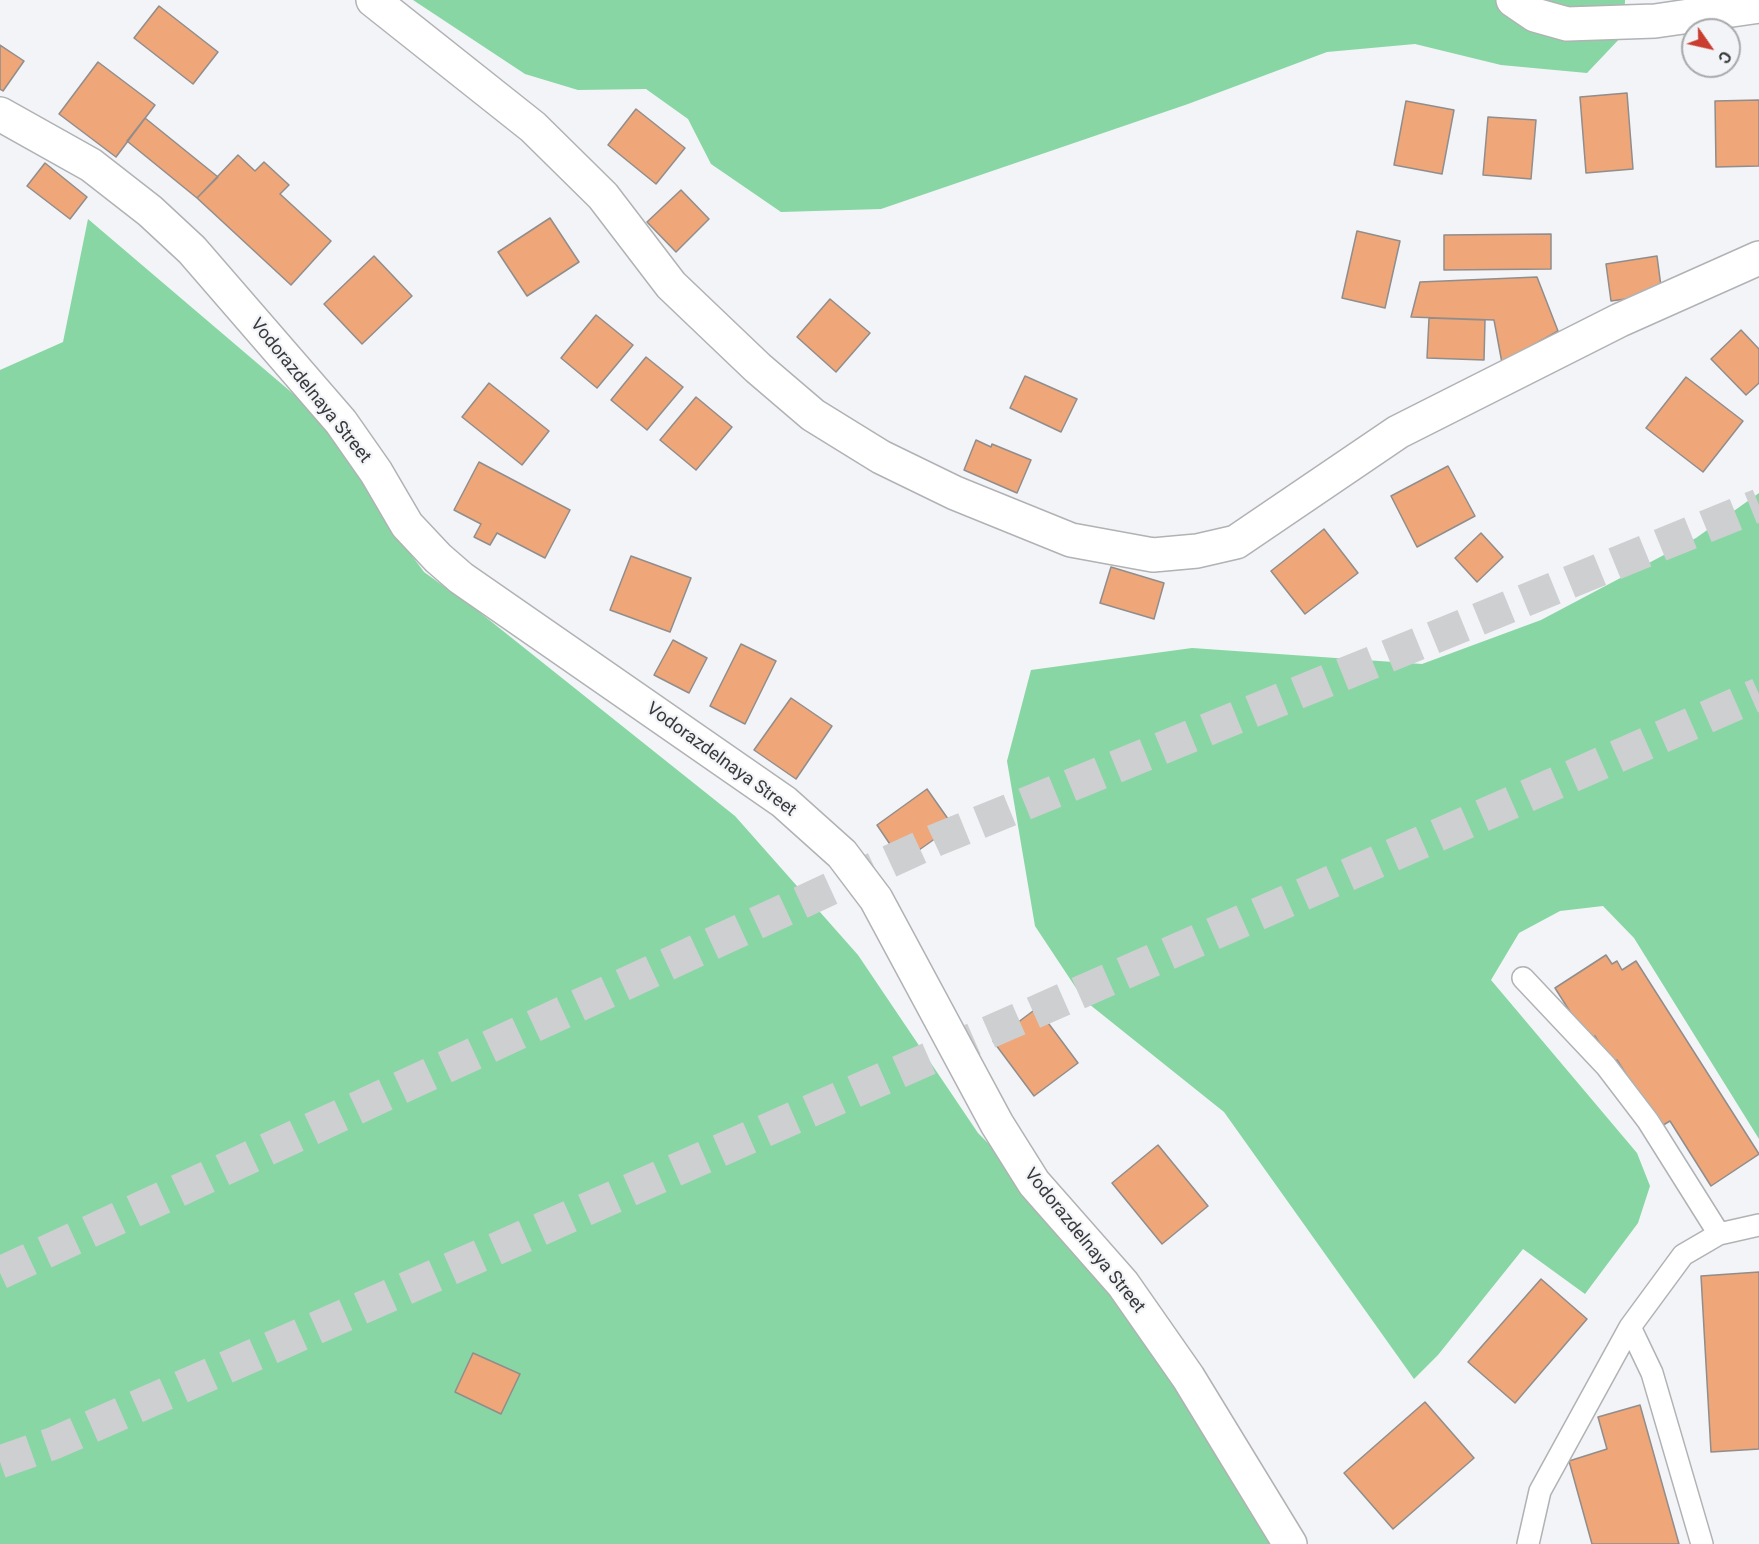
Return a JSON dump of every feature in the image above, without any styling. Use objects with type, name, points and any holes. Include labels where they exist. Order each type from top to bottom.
[{"type":"street","points":[[373,0],[533,127],[603,196],[671,285],[758,368],[813,415],[881,457],[955,493],[1071,540],[1154,555],[1197,551],[1236,542],[1398,432],[1620,320],[1759,258]]},
{"type":"street","points":[[1513,0],[1535,15],[1567,24],[1655,21],[1759,6]]},
{"type":"street","name":"Vodorazdelnaya Street","points":[[0,114],[91,165],[150,211],[192,250],[341,422],[376,472],[407,525],[438,558],[461,578],[784,802],[842,854],[876,899],[997,1124],[1034,1183],[1123,1284],[1188,1377],[1290,1544]]},
{"type":"lane","points":[[1523,978],[1606,1066],[1648,1120],[1719,1233]]},
{"type":"lane","points":[[1528,1544],[1540,1491],[1630,1327],[1683,1255],[1719,1233],[1759,1225]]},
{"type":"lane","points":[[1630,1327],[1652,1373],[1702,1544]]},
{"type":"green space","points":[[413,0],[1625,0],[1624,34],[1587,73],[1501,65],[1415,44],[1327,52],[1188,104],[881,209],[781,212],[711,164],[688,119],[646,89],[578,90],[525,74]]},
{"type":"green space","points":[[88,219],[331,426],[384,518],[424,572],[478,611],[735,816],[858,955],[978,1133],[1108,1264],[1274,1544],[0,1544],[0,370],[63,342]]},
{"type":"green space","points":[[1759,493],[1759,1139],[1634,938],[1603,906],[1560,911],[1519,933],[1491,980],[1637,1153],[1650,1186],[1638,1223],[1585,1294],[1523,1249],[1438,1355],[1414,1379],[1224,1112],[1084,1000],[1035,926],[1007,761],[1031,670],[1192,648],[1422,664],[1541,620],[1696,538]]},
{"type":"building","points":[[159,6],[218,52],[193,84],[134,38]]},
{"type":"building","points":[[0,45],[24,61],[3,91],[0,89]]},
{"type":"building","points":[[98,62],[155,105],[116,157],[59,114]]},
{"type":"building","points":[[1627,93],[1633,169],[1586,173],[1580,97]]},
{"type":"building","points":[[1759,100],[1759,166],[1716,167],[1715,101]]},
{"type":"building","points":[[1406,101],[1454,110],[1442,174],[1394,165]]},
{"type":"building","points":[[636,109],[685,148],[656,184],[608,145]]},
{"type":"building","points":[[1488,117],[1536,120],[1531,179],[1483,175]]},
{"type":"building","points":[[145,118],[218,177],[197,198],[127,141]]},
{"type":"building","points":[[238,155],[255,171],[264,162],[289,185],[280,194],[331,241],[291,285],[197,198]]},
{"type":"building","points":[[45,163],[87,197],[70,219],[27,186]]},
{"type":"building","points":[[681,190],[709,219],[676,252],[647,222]]},
{"type":"building","points":[[550,218],[579,262],[527,296],[498,252]]},
{"type":"building","points":[[1357,231],[1400,241],[1385,308],[1342,298]]},
{"type":"building","points":[[1551,234],[1551,269],[1444,270],[1444,235]]},
{"type":"building","points":[[374,256],[412,296],[362,344],[324,304]]},
{"type":"building","points":[[1657,256],[1662,294],[1611,301],[1606,264]]},
{"type":"building","points":[[1537,277],[1558,331],[1502,363],[1494,320],[1411,317],[1420,282]]},
{"type":"building","points":[[830,299],[870,333],[836,372],[797,337]]},
{"type":"building","points":[[596,315],[633,345],[597,388],[561,358]]},
{"type":"building","points":[[1429,318],[1485,320],[1484,360],[1427,358]]},
{"type":"building","points":[[1741,330],[1759,349],[1759,383],[1746,395],[1711,359]]},
{"type":"building","points":[[646,357],[683,387],[647,430],[611,400]]},
{"type":"building","points":[[1025,376],[1077,399],[1061,432],[1010,408]]},
{"type":"building","points":[[1686,377],[1743,421],[1703,472],[1646,428]]},
{"type":"building","points":[[489,383],[549,431],[522,465],[462,417]]},
{"type":"building","points":[[696,397],[732,427],[696,470],[660,440]]},
{"type":"building","points":[[976,440],[1031,460],[1017,493],[964,470]]},
{"type":"building","points":[[479,462],[570,510],[545,558],[497,533],[490,545],[474,537],[481,524],[454,510]]},
{"type":"building","points":[[1448,466],[1475,516],[1417,547],[1391,496]]},
{"type":"building","points":[[1324,529],[1358,573],[1305,614],[1271,571]]},
{"type":"building","points":[[1481,533],[1503,557],[1477,582],[1455,558]]},
{"type":"building","points":[[631,556],[691,578],[670,632],[610,610]]},
{"type":"building","points":[[1111,567],[1164,583],[1154,619],[1100,603]]},
{"type":"building","points":[[673,640],[707,658],[689,693],[654,675]]},
{"type":"building","points":[[741,644],[776,661],[745,724],[710,706]]},
{"type":"building","points":[[791,698],[832,726],[796,779],[754,750]]},
{"type":"building","points":[[927,789],[953,826],[902,862],[877,825]]},
{"type":"building","points":[[1606,955],[1612,964],[1617,961],[1622,970],[1636,961],[1759,1154],[1711,1186],[1670,1121],[1660,1127],[1617,1060],[1612,1063],[1595,1036],[1588,1040],[1555,988]]},
{"type":"building","points":[[1037,1008],[1078,1063],[1034,1096],[993,1041]]},
{"type":"building","points":[[1158,1145],[1208,1206],[1162,1244],[1112,1183]]},
{"type":"building","points":[[1759,1272],[1759,1449],[1711,1452],[1701,1276]]},
{"type":"building","points":[[1541,1279],[1587,1319],[1515,1403],[1468,1362]]},
{"type":"building","points":[[473,1353],[520,1374],[501,1414],[455,1392]]},
{"type":"building","points":[[1425,1402],[1474,1458],[1393,1529],[1344,1473]]},
{"type":"building","points":[[1640,1405],[1679,1544],[1592,1544],[1569,1461],[1607,1449],[1598,1417]]},
{"type":"tunnel","points":[[0,1273],[936,840],[1759,505]]},
{"type":"tunnel","points":[[0,1462],[54,1443],[1759,694]]}]
